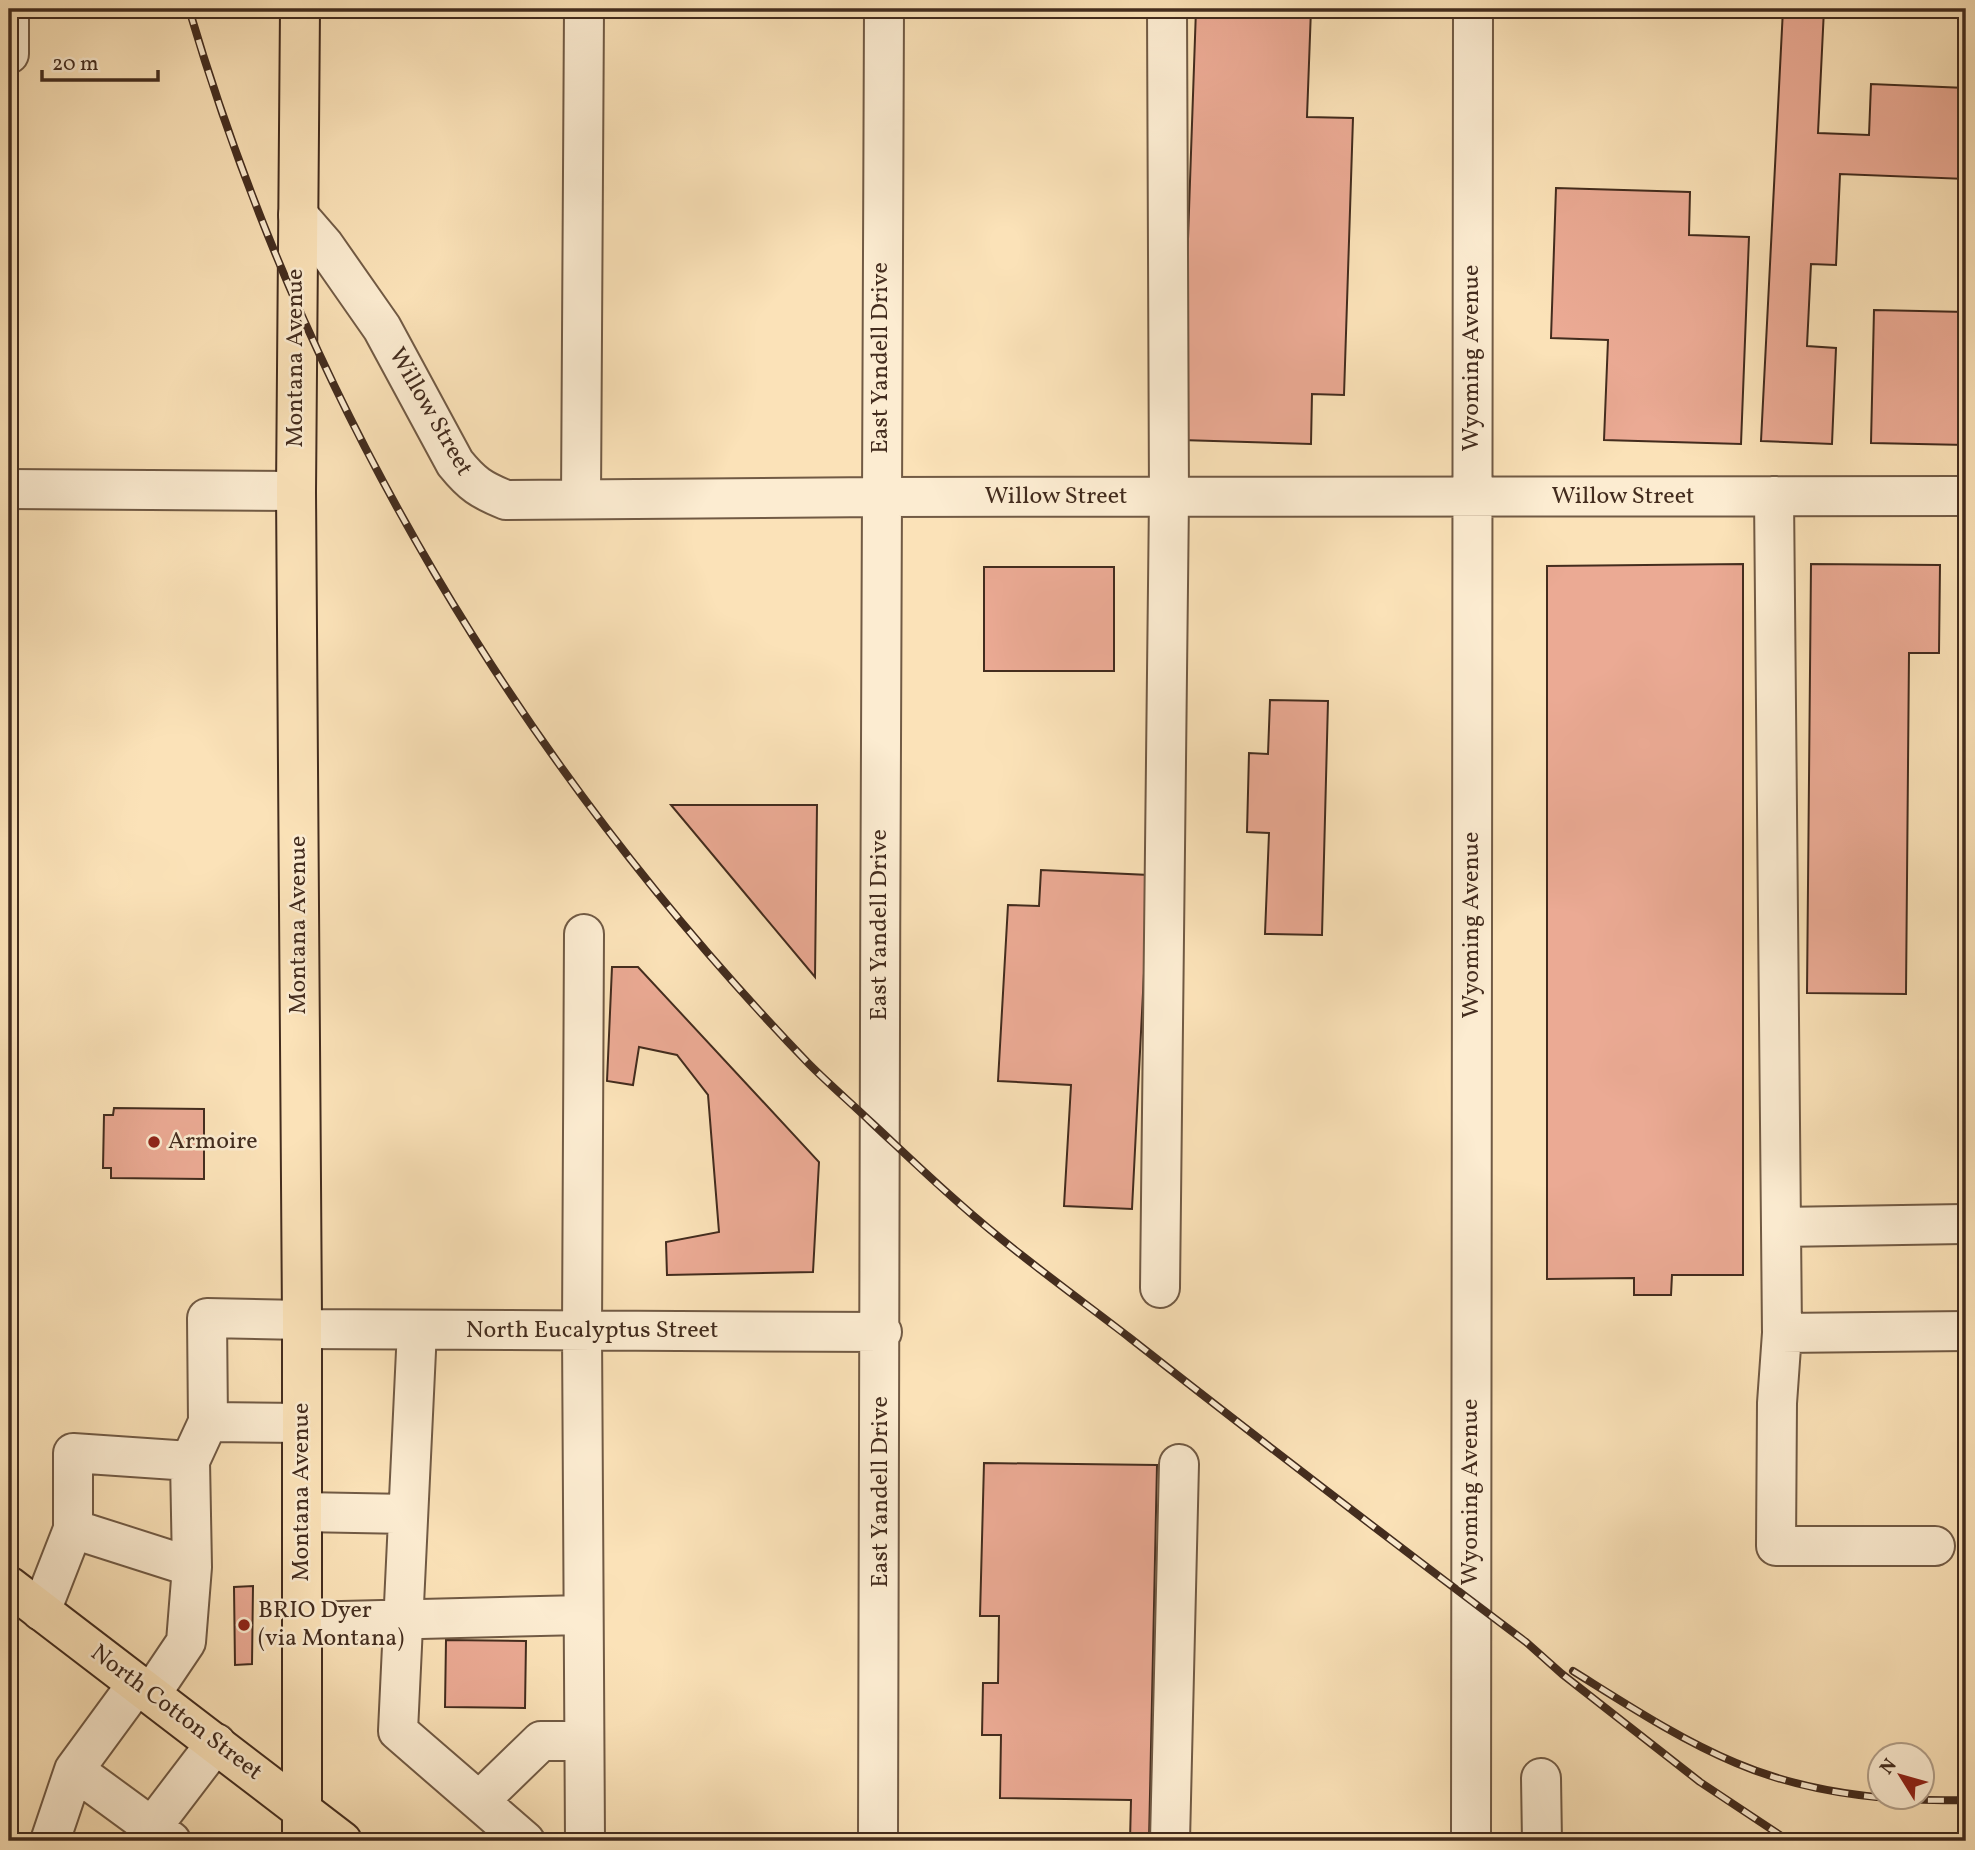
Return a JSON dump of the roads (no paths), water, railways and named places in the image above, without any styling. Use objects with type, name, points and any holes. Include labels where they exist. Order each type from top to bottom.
[{"type":"main road","name":"Montana Avenue","points":[[300,9],[296,491],[302,1324],[302,1826]]},
{"type":"main road","name":"North Cotton Street","points":[[9,1586],[216,1744],[302,1826],[342,1841]]},
{"type":"street","points":[[9,9],[9,54]]},
{"type":"street","points":[[581,499],[584,9]]},
{"type":"street","name":"East Yandell Drive","points":[[878,1841],[882,1332],[879,497],[884,9]]},
{"type":"street","points":[[1160,1288],[1169,498],[1167,9]]},
{"type":"street","name":"Wyoming Avenue","points":[[1471,1841],[1472,9]]},
{"type":"street","name":"Willow Street","points":[[298,215],[324,246],[382,328],[455,463],[480,490],[506,500],[1966,496]]},
{"type":"street","points":[[9,489],[296,491]]},
{"type":"street","points":[[1773,496],[1782,1333],[1777,1403],[1776,1546],[1934,1546]]},
{"type":"street","points":[[584,934],[584,1841]]},
{"type":"street","points":[[1781,1227],[1963,1224]]},
{"type":"street","name":"North Eucalyptus Street","points":[[208,1422],[206,1318],[417,1330],[882,1332]]},
{"type":"street","points":[[417,1330],[398,1731],[526,1841]]},
{"type":"street","points":[[1782,1333],[1966,1331]]},
{"type":"street","points":[[50,1841],[74,1770],[186,1642],[192,1567],[190,1461],[208,1422],[302,1423]]},
{"type":"street","points":[[41,1611],[73,1529],[73,1452],[190,1461]]},
{"type":"street","points":[[1170,1841],[1179,1464]]},
{"type":"street","points":[[302,1512],[408,1514]]},
{"type":"street","points":[[73,1529],[192,1567]]},
{"type":"street","points":[[302,1622],[583,1615]]},
{"type":"street","points":[[479,1801],[541,1741],[584,1741]]},
{"type":"street","points":[[74,1770],[162,1834],[216,1744]]},
{"type":"street","points":[[1541,1778],[1542,1841]]},
{"type":"railway","points":[[189,9],[238,157],[295,300],[361,439],[435,574],[517,704],[607,829],[704,949],[809,1064],[980,1222],[1526,1642],[1562,1674],[1700,1782],[1789,1841]]},
{"type":"railway","points":[[1573,1671],[1694,1743],[1764,1774],[1849,1794],[1966,1800]]},
{"type":"place","name":"Armoire","points":[[154,1142]]},
{"type":"place","name":"BRIO Dyer (via Montana)","points":[[244,1625]]}]
